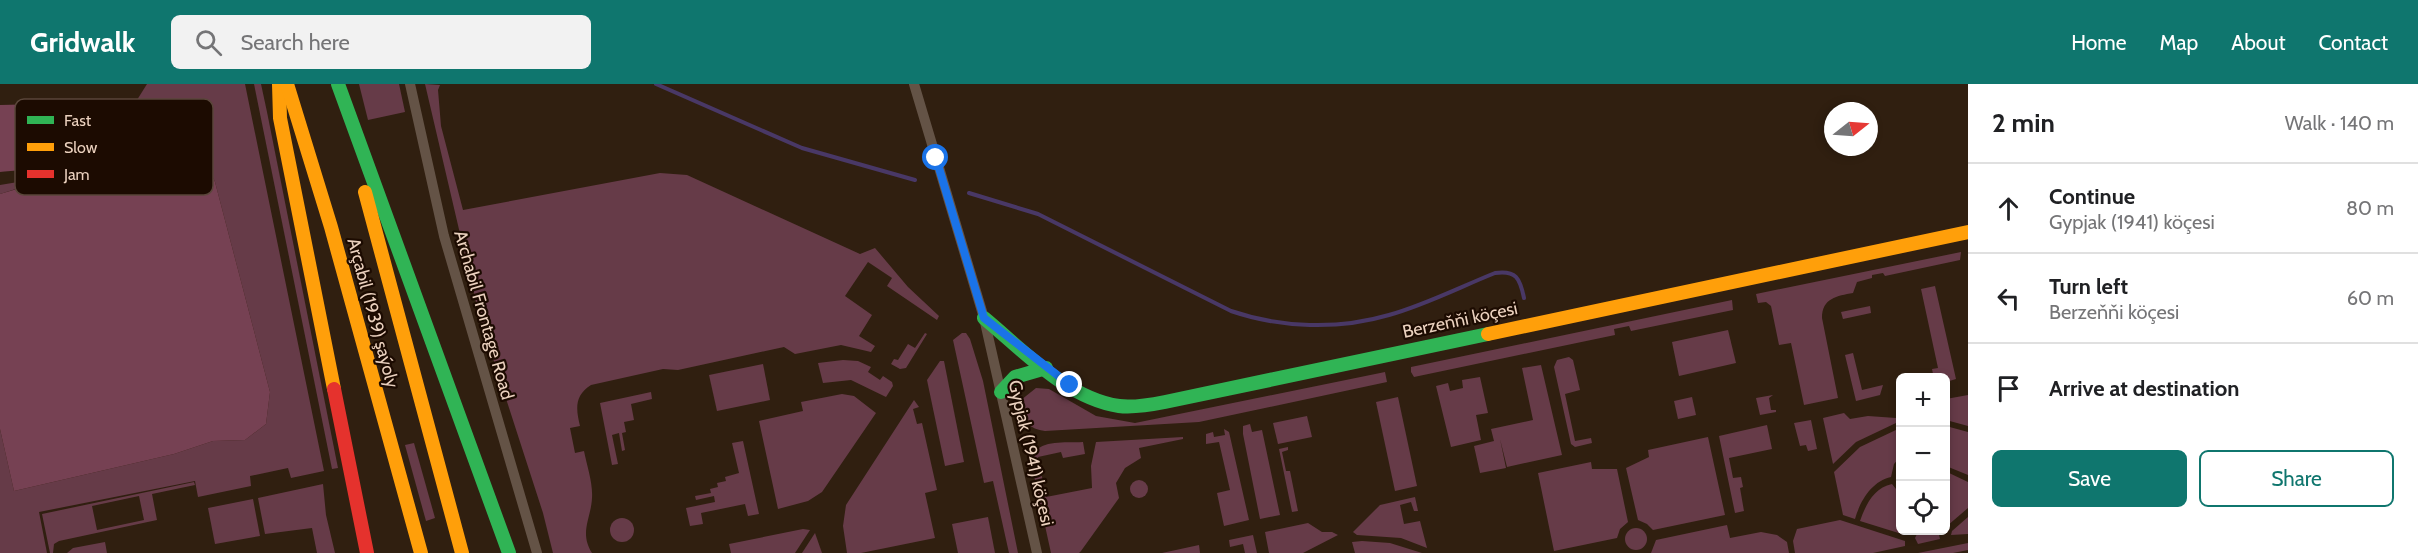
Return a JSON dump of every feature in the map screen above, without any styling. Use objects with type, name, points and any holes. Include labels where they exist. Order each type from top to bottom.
[{"type":"main road","points":[[279,84],[280,118],[367,553]]},
{"type":"main road","name":"Arçabil (1939) şaýoly","points":[[287,84],[331,227],[421,553]]},
{"type":"main road","points":[[337,84],[509,553]]},
{"type":"main road","name":"Arçabil (1939) şaýoly","points":[[337,84],[462,553]]},
{"type":"main road","name":"Berzeňňi köçesi","points":[[984,318],[1046,368],[1092,398],[1109,404],[1150,404],[1968,232]]},
{"type":"main road","points":[[1001,393],[1015,377],[1046,368]]},
{"type":"street","name":"Archabil Frontage Road","points":[[410,84],[444,236],[537,553]]},
{"type":"street","name":"Gypjak (1941) köçesi","points":[[914,84],[984,318],[1037,553]]},
{"type":"shaded area","points":[[147,84],[245,84],[324,471],[291,478],[288,468],[250,476],[251,486],[198,497],[195,481],[39,512],[47,553],[0,553],[0,429],[14,491],[174,454],[213,441],[245,440],[266,424],[270,392],[213,178],[213,99],[138,99]]},
{"type":"shaded area","points":[[254,84],[261,84],[338,468],[332,469]]},
{"type":"shaded area","points":[[359,84],[399,84],[405,112],[368,120]]},
{"type":"shaded area","points":[[425,84],[440,85],[438,90],[441,126],[463,210],[660,173],[687,175],[860,254],[875,248],[908,287],[939,316],[937,320],[887,286],[892,278],[868,262],[845,296],[872,315],[859,336],[875,346],[871,352],[841,345],[795,354],[784,347],[678,370],[663,369],[591,385],[579,398],[580,426],[570,428],[575,453],[584,451],[591,480],[592,498],[586,538],[592,553],[553,553],[543,513],[479,315]]},
{"type":"shaded area","points":[[0,105],[15,105],[15,170],[0,172]]},
{"type":"shaded area","points":[[213,178],[270,392],[266,424],[245,440],[213,441],[174,454],[14,491],[0,429],[0,194],[15,190],[15,195],[213,195]]},
{"type":"shaded area","points":[[15,182],[15,189],[0,194],[0,185]]},
{"type":"shaded area","points":[[1961,252],[1960,260],[1885,276],[1883,273],[1872,275],[1872,278],[1857,282],[1853,293],[1831,299],[1825,306],[1822,318],[1838,398],[1804,405],[1791,343],[1779,345],[1771,306],[1766,302],[1758,303],[1756,294]]},
{"type":"shaded area","points":[[1935,286],[1956,379],[1950,381],[1950,373],[1933,373],[1932,369],[1938,368],[1921,289]]},
{"type":"shaded area","points":[[1732,300],[1733,310],[1631,331],[1629,326],[1614,329],[1615,335],[1414,377],[1411,372],[1411,367]]},
{"type":"shaded area","points":[[1870,306],[1871,313],[1843,319],[1841,312]]},
{"type":"shaded area","points":[[1728,330],[1736,363],[1679,376],[1672,342]]},
{"type":"shaded area","points":[[925,333],[927,334],[906,368],[900,369],[891,364],[894,359],[898,360],[908,344],[915,348]]},
{"type":"shaded area","points":[[962,333],[966,333],[970,339],[983,381],[1018,553],[1009,553],[993,481],[984,483],[953,340]]},
{"type":"shaded area","points":[[1853,353],[1862,390],[1883,385],[1880,395],[1856,401],[1845,355]]},
{"type":"shaded area","points":[[1569,357],[1573,360],[1580,390],[1565,394],[1575,441],[1591,438],[1592,443],[1575,447],[1571,444],[1554,367],[1557,360]]},
{"type":"shaded area","points":[[858,361],[871,367],[868,372],[880,380],[883,376],[892,382],[893,386],[886,397],[851,380],[823,383],[818,363]]},
{"type":"shaded area","points":[[940,361],[944,361],[964,462],[945,466],[927,380]]},
{"type":"shaded area","points":[[763,364],[770,400],[717,411],[709,375]]},
{"type":"shaded area","points":[[1541,365],[1562,455],[1507,467],[1500,439],[1506,468],[1480,473],[1474,446],[1494,441],[1491,429],[1533,420],[1522,368]]},
{"type":"shaded area","points":[[1385,372],[1387,382],[1199,422],[1045,431],[1025,422],[1020,406],[1021,400],[1036,388],[1049,389],[1096,416],[1135,423]]},
{"type":"shaded area","points":[[1480,377],[1488,413],[1476,415],[1481,440],[1451,447],[1436,386],[1448,383],[1450,391],[1463,388],[1462,380]]},
{"type":"shaded area","points":[[651,392],[652,399],[631,404],[634,420],[624,422],[626,432],[622,433],[625,450],[622,451],[619,433],[612,435],[618,464],[612,465],[600,403]]},
{"type":"shaded area","points":[[842,394],[854,396],[876,413],[822,492],[808,501],[778,509],[759,421],[803,411],[801,402]]},
{"type":"shaded area","points":[[1773,395],[1769,398],[1771,410],[1776,410],[1776,412],[1760,415],[1756,398]]},
{"type":"shaded area","points":[[1968,395],[1968,426],[1950,421],[1950,398]]},
{"type":"shaded area","points":[[1398,397],[1417,486],[1395,491],[1376,402]]},
{"type":"shaded area","points":[[1692,397],[1696,415],[1678,419],[1674,401]]},
{"type":"shaded area","points":[[914,400],[919,407],[913,409],[917,424],[922,423],[937,490],[925,493],[935,538],[861,553],[847,553],[843,526],[846,505]]},
{"type":"shaded area","points":[[1844,413],[1850,419],[1868,416],[1896,418],[1896,423],[1856,442],[1833,464],[1823,418]]},
{"type":"shaded area","points":[[1307,416],[1312,437],[1278,444],[1273,423]]},
{"type":"shaded area","points":[[1811,420],[1817,449],[1808,451],[1806,445],[1800,446],[1794,423]]},
{"type":"shaded area","points":[[1250,424],[1252,432],[1262,430],[1280,515],[1260,519],[1243,434],[1243,426]]},
{"type":"shaded area","points":[[1767,425],[1772,449],[1729,458],[1733,478],[1741,477],[1743,487],[1740,488],[1744,511],[1735,513],[1719,436]]},
{"type":"shaded area","points":[[1950,427],[1968,432],[1968,475],[1950,468]]},
{"type":"shaded area","points":[[1224,429],[1229,432],[1249,520],[1224,526],[1217,493],[1230,490],[1219,442],[1206,444],[1206,434],[1213,432],[1214,437],[1225,435]]},
{"type":"shaded area","points":[[1896,430],[1896,462],[1891,477],[1873,487],[1860,505],[1855,519],[1843,515],[1834,472],[1860,447]]},
{"type":"shaded area","points":[[1183,437],[1183,439],[1139,448],[1141,458],[1125,468],[1116,483],[1119,498],[1081,551],[1079,553],[1051,553],[1031,462],[1033,454],[1038,449],[1051,443],[1083,442],[1085,454],[1063,458],[1061,452],[1038,457],[1046,497],[1092,488],[1091,466],[1096,442]]},
{"type":"shaded area","points":[[1708,437],[1725,515],[1653,530],[1638,520],[1626,468],[1649,457],[1648,450]]},
{"type":"shaded area","points":[[743,441],[759,514],[748,516],[745,504],[701,513],[703,524],[690,526],[686,508],[715,502],[714,496],[696,500],[695,496],[711,493],[710,489],[718,487],[717,483],[726,481],[725,477],[739,473],[732,443]]},
{"type":"shaded area","points":[[414,443],[435,518],[426,521],[405,445]]},
{"type":"shaded area","points":[[1288,447],[1288,450],[1282,452],[1286,471],[1290,471],[1298,511],[1292,512],[1279,449]]},
{"type":"shaded area","points":[[1591,462],[1592,469],[1617,469],[1628,522],[1620,529],[1617,538],[1554,551],[1538,473]]},
{"type":"shaded area","points":[[1950,473],[1968,482],[1968,508],[1950,523]]},
{"type":"shaded area","points":[[1135,480],[1143,480],[1148,485],[1146,496],[1135,498],[1130,493],[1130,485]]},
{"type":"shaded area","points":[[194,482],[195,485],[152,494],[157,520],[59,541],[54,544],[53,553],[50,553],[42,514]],"holes":[[[139,496],[144,520],[97,530],[92,506]]]},
{"type":"shaded area","points":[[323,484],[326,515],[335,553],[317,553],[312,528],[265,534],[258,498]]},
{"type":"shaded area","points":[[1892,484],[1896,489],[1896,532],[1860,521],[1872,498],[1886,486]]},
{"type":"shaded area","points":[[1415,497],[1418,511],[1414,511],[1411,502],[1400,505],[1404,524],[1420,521],[1427,548],[1401,538],[1357,535],[1353,532],[1380,505]]},
{"type":"shaded area","points":[[253,499],[260,536],[215,544],[208,508]]},
{"type":"shaded area","points":[[988,517],[995,553],[958,553],[952,524]]},
{"type":"shaded area","points":[[1968,517],[1968,534],[1951,535],[1952,531]]},
{"type":"shaded area","points":[[622,518],[631,521],[634,530],[631,539],[622,542],[613,539],[610,530],[613,521]]},
{"type":"shaded area","points":[[1840,520],[1905,541],[1905,546],[1873,553],[1795,553],[1793,541],[1797,529]]},
{"type":"shaded area","points":[[1308,523],[1322,532],[1332,532],[1338,535],[1303,553],[1269,553],[1265,532]]},
{"type":"shaded area","points":[[1727,525],[1730,538],[1761,532],[1777,535],[1787,542],[1789,553],[1651,553],[1656,540]]},
{"type":"shaded area","points":[[1636,528],[1644,531],[1647,539],[1644,547],[1636,550],[1628,547],[1625,539],[1628,531]]},
{"type":"shaded area","points":[[803,529],[810,530],[795,553],[731,553],[729,544]]},
{"type":"shaded area","points":[[815,533],[822,553],[802,553]]},
{"type":"shaded area","points":[[1253,535],[1257,553],[1245,553],[1243,544],[1230,547],[1229,540]]},
{"type":"shaded area","points":[[1916,535],[1939,535],[1940,539],[1918,544],[1915,538]]},
{"type":"shaded area","points":[[105,542],[107,553],[67,553],[73,548]]},
{"type":"shaded area","points":[[1352,542],[1390,543],[1422,553],[1355,553]]},
{"type":"shaded area","points":[[1968,543],[1968,550],[1953,553],[1918,553]]},
{"type":"shaded area","points":[[1199,545],[1200,553],[1162,553]]},
{"type":"waterway","points":[[656,84],[802,148],[915,180]]},
{"type":"waterway","points":[[969,193],[1038,214],[1231,311],[1270,321],[1330,325],[1370,320],[1416,306],[1502,272],[1516,277],[1521,285],[1524,298]]},
{"type":"traffic: fast","points":[[338,84],[509,553]]},
{"type":"traffic: fast","points":[[984,318],[1063,383],[1100,401],[1125,407],[1165,402],[1488,334]]},
{"type":"traffic: fast","points":[[1001,392],[1015,377],[1046,368]]},
{"type":"traffic: slow","points":[[279,84],[280,118],[334,389]]},
{"type":"traffic: slow","points":[[287,84],[331,227],[421,553]]},
{"type":"traffic: slow","points":[[365,192],[462,553]]},
{"type":"traffic: slow","points":[[1488,334],[1968,232]]},
{"type":"traffic: jam","points":[[334,389],[367,553]]},
{"type":"route","points":[[936,158],[984,318],[1070,385]]}]
